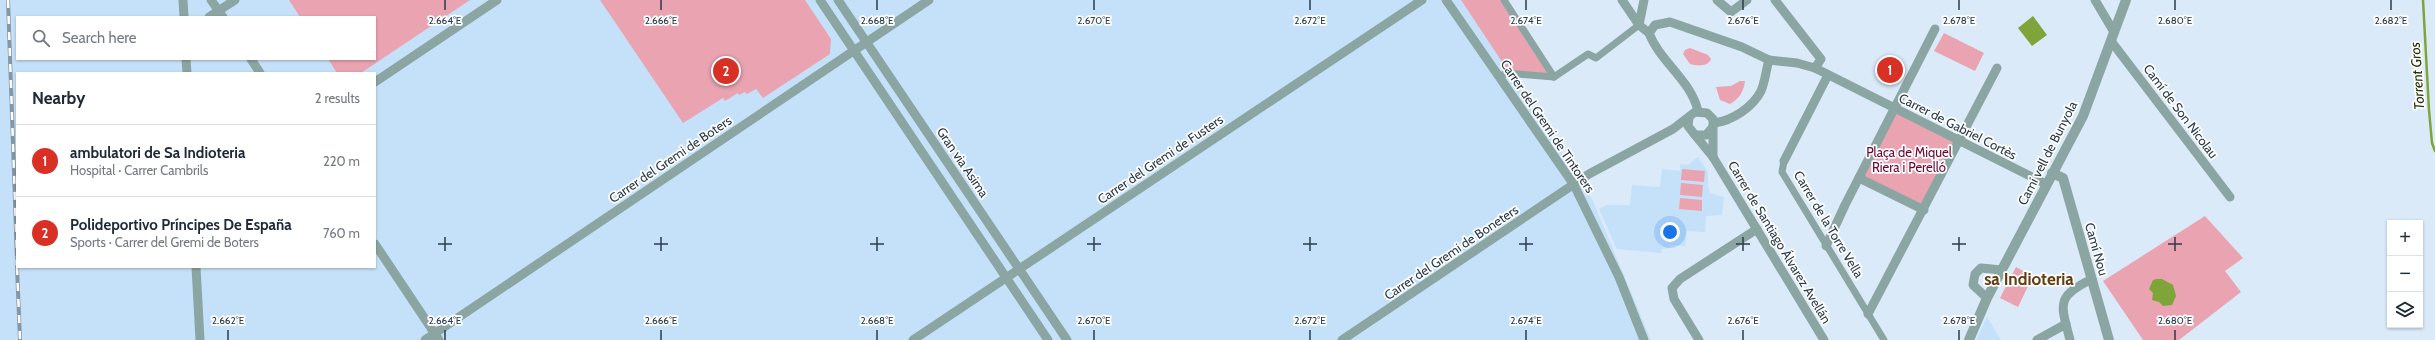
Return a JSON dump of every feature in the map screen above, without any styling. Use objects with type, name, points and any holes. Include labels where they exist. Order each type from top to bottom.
[{"type":"street","points":[[184,0],[184,16]]},
{"type":"street","points":[[211,0],[220,14],[235,0]]},
{"type":"street","points":[[376,81],[497,0]]},
{"type":"street","points":[[820,0],[1048,340]]},
{"type":"street","name":"Gran via Asima","points":[[838,0],[1067,340]]},
{"type":"street","name":"Carrer del Gremi de Boters","points":[[425,340],[437,337],[929,0]]},
{"type":"street","name":"Carrer del Gremi de Fusters","points":[[913,340],[1422,0]]},
{"type":"street","name":"Carrer del Gremi de Tintorers","points":[[1446,0],[1574,185],[1618,277],[1644,340]]},
{"type":"street","points":[[1504,0],[1554,78]]},
{"type":"street","points":[[1622,0],[1640,25],[1649,33],[1654,47],[1689,89],[1698,111]]},
{"type":"street","points":[[1500,77],[1506,73],[1554,78],[1588,54],[1596,58],[1640,25],[1644,0]]},
{"type":"street","points":[[1716,0],[1731,12],[1746,0]]},
{"type":"street","points":[[1775,0],[1821,59],[1815,68]]},
{"type":"street","name":"Camí de Son Nicolau","points":[[2096,0],[2112,37],[2230,197]]},
{"type":"street","name":"Camí vell de Bunyola","points":[[1969,340],[1987,298],[2083,116],[2126,0]]},
{"type":"street","points":[[1649,33],[1655,26],[1670,22],[1742,47],[1768,60],[1761,91],[1748,107],[1729,119],[1713,125],[1706,135],[1673,129]]},
{"type":"street","points":[[1826,246],[1935,28]]},
{"type":"street","points":[[186,60],[187,72]]},
{"type":"street","points":[[252,60],[259,72]]},
{"type":"street","name":"Carrer de Gabriel Cortès","points":[[1768,60],[1797,62],[1815,68],[2046,184]]},
{"type":"street","points":[[1868,314],[1924,210],[1996,68]]},
{"type":"street","name":"Carrer de la Torre Vella","points":[[1828,75],[1784,160],[1782,172],[1884,340]]},
{"type":"street","points":[[1673,129],[1698,111]]},
{"type":"street","points":[[1698,111],[1707,113],[1713,125]]},
{"type":"street","points":[[1689,118],[1688,126],[1694,134]]},
{"type":"street","name":"Carrer de Santiago Álvarez Avellán","points":[[1713,125],[1713,157]]},
{"type":"street","name":"Carrer del Gremi de Boneters","points":[[1342,340],[1589,174],[1673,129]]},
{"type":"street","name":"Carrer de Santiago Álvarez Avellán","points":[[1694,134],[1713,157],[1824,340]]},
{"type":"street","name":"Camí Nou","points":[[2052,173],[2064,178],[2109,340]]},
{"type":"street","points":[[1859,178],[1924,210]]},
{"type":"street","points":[[1699,340],[1674,299],[1672,288],[1680,279],[1757,229]]},
{"type":"street","points":[[376,246],[437,337]]},
{"type":"street","points":[[196,268],[200,340]]},
{"type":"street","points":[[1987,298],[1973,285],[1975,274],[1981,268],[2002,270]]},
{"type":"street","points":[[2070,340],[2066,324],[2064,300],[2069,291],[2092,278]]},
{"type":"street","points":[[2037,340],[2066,324]]},
{"type":"shaded area","points":[[0,0],[1461,0],[1593,201],[1651,340],[0,340]]},
{"type":"shaded area","points":[[2033,16],[2047,35],[2032,46],[2018,28]]},
{"type":"shaded area","points":[[1698,157],[1708,172],[1708,186],[1710,193],[1724,197],[1722,215],[1706,216],[1705,232],[1687,231],[1685,246],[1670,245],[1669,248],[1662,249],[1661,253],[1617,249],[1599,209],[1607,205],[1630,205],[1632,185],[1660,187],[1662,169],[1680,171],[1680,164],[1688,165]]},
{"type":"shaded area","points":[[2162,279],[2173,285],[2176,296],[2172,305],[2163,306],[2159,302],[2152,300],[2153,293],[2149,289],[2153,280]]},
{"type":"shaded area","points":[[1987,317],[1995,330],[2001,340],[1976,340]]},
{"type":"green space","points":[[289,0],[470,0],[362,72],[336,72],[329,60],[376,60],[376,16],[299,16]]},
{"type":"green space","points":[[600,0],[805,0],[831,39],[830,54],[763,98],[756,89],[747,94],[745,92],[739,95],[738,93],[725,101],[723,98],[683,123]]},
{"type":"green space","points":[[1461,0],[1504,0],[1554,77],[1510,74]]},
{"type":"green space","points":[[1944,33],[1984,53],[1975,71],[1934,51]]},
{"type":"green space","points":[[1690,48],[1708,55],[1711,59],[1710,62],[1705,65],[1690,64],[1683,54],[1685,50]]},
{"type":"green space","points":[[1740,81],[1745,81],[1742,91],[1736,100],[1730,104],[1720,100],[1716,87],[1731,86]]},
{"type":"green space","name":"Plaça de Miquel Riera i Perelló","points":[[1894,109],[1959,141],[1924,210],[1859,178]]},
{"type":"green space","points":[[1682,169],[1705,171],[1704,182],[1681,180]]},
{"type":"green space","points":[[1681,183],[1703,185],[1702,197],[1680,195]]},
{"type":"green space","points":[[1680,198],[1702,200],[1702,211],[1679,209]]},
{"type":"green space","points":[[2205,216],[2243,258],[2225,271],[2241,292],[2179,340],[2143,340],[2103,281]]},
{"type":"green space","points":[[2016,267],[2033,276],[2018,307],[2000,298]]},
{"type":"waterway","name":"Torrent Gros","points":[[2423,0],[2429,110],[2432,143],[2435,151]]},
{"type":"railway","points":[[8,0],[16,229]]},
{"type":"railway","points":[[17,268],[20,340]]},
{"type":"place","name":"ambulatori de Sa Indioteria","points":[[1890,70]]},
{"type":"place","name":"Polideportivo Príncipes De España","points":[[726,71]]},
{"type":"district","name":"sa Indioteria","points":[[2029,279]]}]
